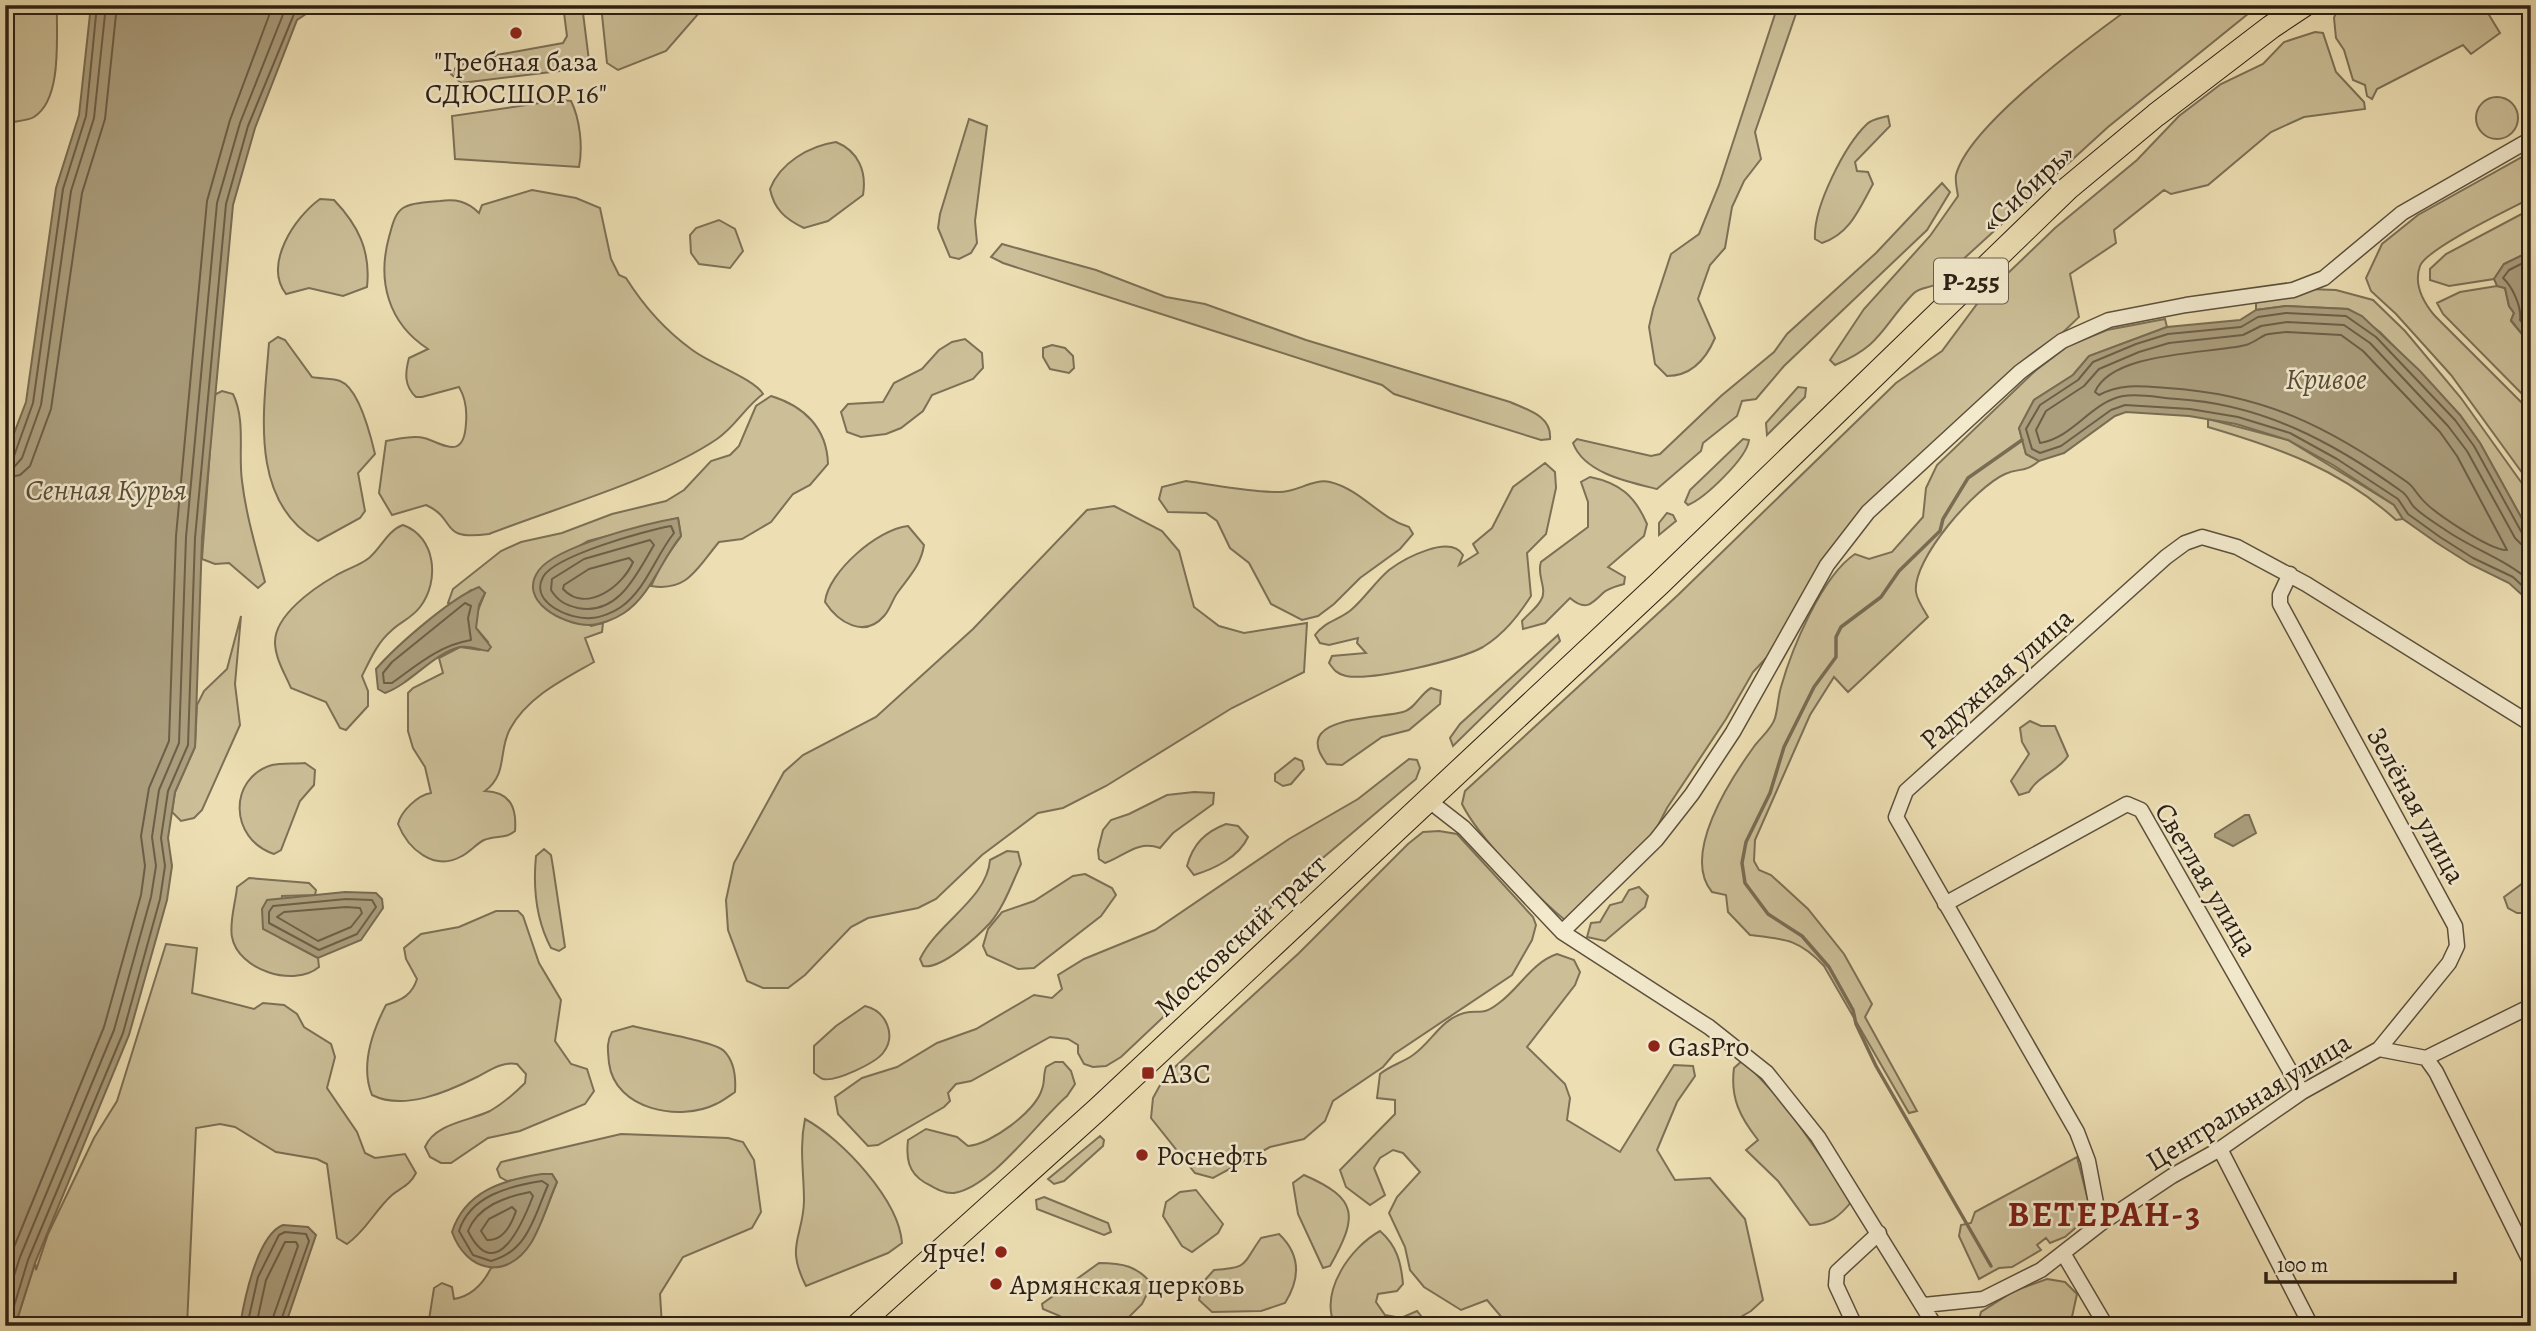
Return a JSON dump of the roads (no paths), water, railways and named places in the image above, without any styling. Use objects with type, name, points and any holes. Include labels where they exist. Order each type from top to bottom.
[{"type":"highway","name":"«Сибирь»","points":[[1660,583],[2085,173],[2219,66],[2304,5]]},
{"type":"highway","name":"Московский тракт","points":[[857,1326],[1089,1117],[1660,583]]},
{"type":"street","points":[[1562,932],[1656,840],[1692,794],[1733,732],[1827,565],[1868,512],[2020,372],[2062,341],[2109,320],[2174,307],[2293,290],[2324,278],[2402,213],[2531,139]]},
{"type":"street","name":"Радужная улица","points":[[2100,1224],[2088,1161],[2077,1132],[1896,817],[1906,791],[2166,557],[2185,543],[2202,537],[2215,539],[2290,574],[2531,724]]},
{"type":"street","name":"Зелёная улица","points":[[2290,574],[2280,595],[2283,612],[2455,926],[2457,936],[2457,946],[2449,963],[2379,1049]]},
{"type":"street","points":[[1428,800],[1464,828],[1562,932],[1709,1027],[1767,1073],[1818,1137],[1935,1326]]},
{"type":"street","name":"Светлая улица","points":[[1945,904],[2127,804],[2134,805],[2141,810],[2302,1092]]},
{"type":"street","points":[[2379,1049],[2426,1058],[2531,1006]]},
{"type":"street","name":"Центральная улица","points":[[1924,1305],[1983,1299],[2041,1270],[2100,1224],[2172,1176],[2220,1149],[2302,1092],[2379,1049]]},
{"type":"street","points":[[2426,1058],[2436,1072],[2531,1263]]},
{"type":"street","points":[[2220,1149],[2311,1326]]},
{"type":"street","points":[[1855,1326],[1838,1291],[1835,1278],[1840,1266],[1879,1233]]},
{"type":"street","points":[[2063,1253],[2106,1326]]},
{"type":"water","name":"Сенная Курья","points":[[91,5],[292,5],[309,12],[297,20],[255,128],[233,205],[202,538],[195,747],[175,792],[168,838],[172,866],[167,900],[129,1035],[35,1263],[15,1326],[5,1326],[5,457],[26,402],[56,188],[79,115]]},
{"type":"water","points":[[2531,251],[2531,345],[2511,320],[2514,313],[2509,306],[2505,288],[2497,286],[2494,279],[2504,264]]},
{"type":"water","name":"Кривое","points":[[2286,306],[2348,309],[2362,316],[2420,371],[2460,415],[2480,443],[2531,535],[2531,603],[2509,583],[2470,564],[2437,543],[2403,519],[2394,505],[2333,465],[2288,440],[2236,424],[2189,416],[2126,412],[2115,416],[2064,453],[2039,461],[2026,454],[2019,428],[2034,400],[2073,375],[2089,356],[2167,327],[2240,320],[2256,310]]},
{"type":"water","points":[[678,518],[681,536],[649,587],[633,606],[620,615],[598,624],[579,624],[556,616],[538,601],[534,592],[534,581],[539,570],[564,552],[604,537]]},
{"type":"water","points":[[479,587],[485,593],[479,605],[476,628],[491,647],[488,651],[460,647],[440,656],[395,688],[385,693],[378,689],[376,669],[385,659],[440,611]]},
{"type":"water","points":[[2249,815],[2256,833],[2233,846],[2215,837],[2215,834]]},
{"type":"water","points":[[345,892],[376,893],[382,899],[383,908],[361,940],[318,958],[263,929],[262,909],[267,900]]},
{"type":"water","points":[[552,1174],[557,1182],[535,1236],[521,1255],[499,1267],[487,1267],[467,1256],[452,1232],[466,1206],[476,1197],[500,1184]]},
{"type":"water","points":[[283,1225],[308,1227],[316,1235],[285,1326],[240,1326],[259,1255],[274,1231]]},
{"type":"waterway","points":[[1991,1266],[1876,1066],[1856,1024],[1853,1010],[1829,967],[1802,936],[1768,914],[1745,883],[1742,863],[1746,842],[1770,793],[1784,747],[1814,687],[1836,657],[1836,637],[1841,627],[1881,597],[1899,571],[1940,531],[1943,519],[1968,478],[2022,440]]},
{"type":"place","name":"\"Гребная база СДЮСШОР 16\"","points":[[516,33]]},
{"type":"place","name":"GasPro","points":[[1654,1046]]},
{"type":"place","name":"АЗС","points":[[1148,1073]]},
{"type":"place","name":"Роснефть","points":[[1142,1155]]},
{"type":"place","name":"Ярче!","points":[[1001,1252]]},
{"type":"place","name":"Армянская церковь","points":[[996,1284]]},
{"type":"district","name":"ВЕТЕРАН-3","points":[[2105,1214]]}]
